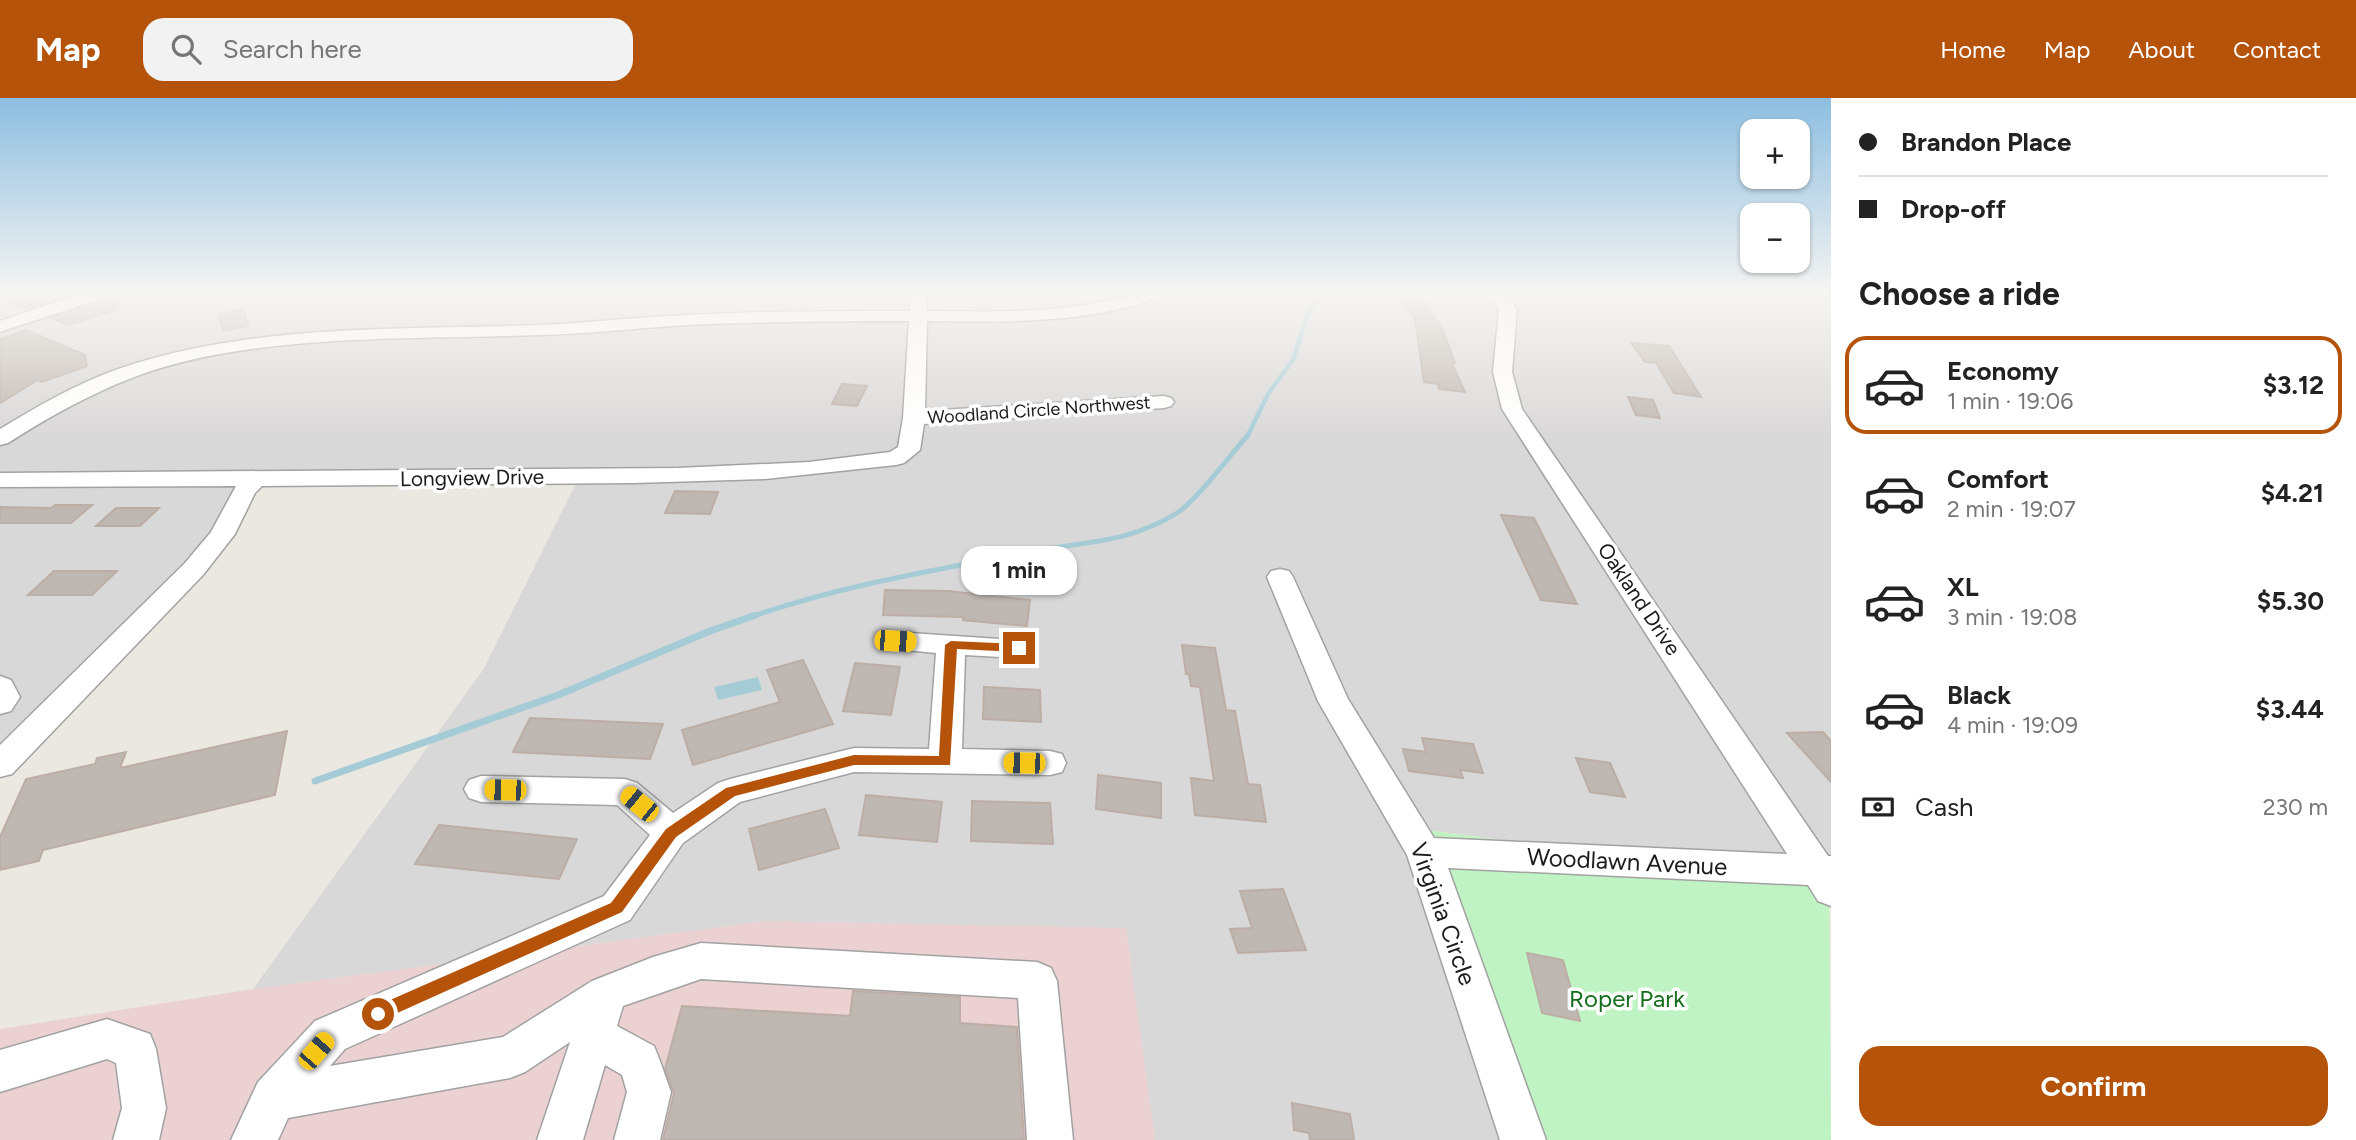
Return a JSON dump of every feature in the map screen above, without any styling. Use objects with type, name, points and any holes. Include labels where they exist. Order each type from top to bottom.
[{"type":"street","points":[[0,438],[25,420],[66,398],[130,373],[197,353],[252,344]]},
{"type":"street","name":"Longview Drive","points":[[0,480],[357,480],[780,472],[896,458],[909,450],[914,418],[917,344]]},
{"type":"street","name":"Oakland Drive","points":[[1504,344],[1501,366],[1507,400],[1512,409],[1827,877]]},
{"type":"street","name":"Woodland Circle Northwest","points":[[914,418],[1164,402]]},
{"type":"street","points":[[0,765],[194,569],[222,534],[244,490],[257,479]]},
{"type":"street","name":"Virginia Circle","points":[[1280,577],[1334,701],[1424,852],[1522,1140]]},
{"type":"street","points":[[895,641],[1019,648]]},
{"type":"street","points":[[946,762],[951,645]]},
{"type":"street","points":[[0,687],[5,697],[0,702]]},
{"type":"street","points":[[254,1140],[274,1098],[330,1035],[617,908],[671,833],[730,792],[854,760],[1050,764]]},
{"type":"street","points":[[481,789],[625,792],[671,833]]},
{"type":"street","name":"Woodlawn Avenue","points":[[1424,852],[1827,877]]},
{"type":"street","points":[[274,1098],[510,1058],[607,994],[653,975],[702,961],[1037,981],[1050,1140]]},
{"type":"street","points":[[560,1140],[607,994]]},
{"type":"street","points":[[593,1036],[639,1061],[649,1092],[637,1140]]},
{"type":"street","points":[[0,1071],[107,1039],[135,1049],[144,1108],[136,1140]]},
{"type":"shaded area","points":[[0,344],[1831,344],[1831,888],[1829,884],[1420,829],[1524,1140],[1155,1140],[1126,929],[766,921],[253,989],[483,670],[576,483],[268,481],[0,751]]},
{"type":"shaded area","points":[[766,921],[1126,928],[1155,1140],[0,1140],[0,1029],[253,989]]},
{"type":"green space","name":"Roper Park","points":[[1419,829],[1829,884],[1831,1140],[1524,1140]]},
{"type":"water","points":[[758,677],[762,690],[718,700],[714,687]]},
{"type":"building","points":[[0,344],[58,344],[85,355],[87,366],[42,382],[38,380],[0,403]]},
{"type":"building","points":[[1419,344],[1448,344],[1455,363],[1452,363],[1465,392],[1439,389],[1438,384],[1424,382]]},
{"type":"building","points":[[1631,344],[1669,346],[1701,397],[1674,393],[1656,363],[1645,362]]},
{"type":"building","points":[[842,384],[867,386],[857,406],[832,404]]},
{"type":"building","points":[[1628,397],[1653,400],[1660,418],[1636,415]]},
{"type":"building","points":[[675,491],[718,492],[710,514],[665,513]]},
{"type":"building","points":[[55,505],[92,505],[71,523],[0,523],[0,507],[51,508]]},
{"type":"building","points":[[116,508],[159,508],[140,526],[96,526]]},
{"type":"building","points":[[1501,515],[1534,518],[1577,604],[1541,600]]},
{"type":"building","points":[[54,571],[117,571],[92,595],[28,595]]},
{"type":"building","points":[[885,590],[949,591],[1030,600],[1027,626],[963,620],[964,617],[883,615]]},
{"type":"building","points":[[1182,645],[1215,648],[1226,710],[1235,711],[1248,784],[1260,785],[1266,822],[1195,815],[1191,778],[1214,781],[1200,687],[1191,686],[1189,674],[1186,674]]},
{"type":"building","points":[[803,660],[833,724],[693,765],[682,730],[780,702],[767,670]]},
{"type":"building","points":[[855,663],[900,667],[891,715],[843,711]]},
{"type":"building","points":[[984,687],[1040,690],[1041,722],[983,719]]},
{"type":"building","points":[[530,718],[663,724],[650,759],[513,752]]},
{"type":"building","points":[[287,731],[275,795],[43,850],[39,861],[0,870],[0,837],[26,779],[95,764],[97,758],[126,752],[120,768]]},
{"type":"building","points":[[1823,732],[1831,741],[1831,782],[1787,733]]},
{"type":"building","points":[[1422,738],[1473,744],[1483,773],[1460,770],[1463,778],[1409,771],[1403,749],[1426,752]]},
{"type":"building","points":[[1576,758],[1610,763],[1625,797],[1590,792]]},
{"type":"building","points":[[1098,775],[1161,783],[1161,818],[1096,809]]},
{"type":"building","points":[[866,795],[942,802],[937,842],[859,835]]},
{"type":"building","points":[[972,801],[1050,803],[1053,844],[971,841]]},
{"type":"building","points":[[825,809],[839,848],[759,870],[749,829]]},
{"type":"building","points":[[439,825],[577,839],[559,879],[415,864]]},
{"type":"building","points":[[1283,889],[1306,950],[1238,953],[1230,929],[1252,928],[1240,891]]},
{"type":"building","points":[[1527,953],[1563,960],[1580,1021],[1542,1013]]},
{"type":"building","points":[[853,991],[960,997],[960,1023],[1017,1027],[1024,1140],[663,1140],[674,1093],[665,1069],[682,1006],[850,1016]]},
{"type":"building","points":[[1292,1103],[1350,1114],[1354,1140],[1310,1140],[1309,1133],[1294,1130]]},
{"type":"waterway","points":[[1248,435],[1268,394],[1293,360],[1298,344]]},
{"type":"waterway","points":[[751,617],[889,579],[1105,540],[1141,531],[1185,507],[1248,435]]},
{"type":"waterway","points":[[315,781],[558,695],[710,631],[756,615]]},
{"type":"route","points":[[378,1014],[617,908],[671,833],[730,792],[854,760],[946,762],[951,645],[1019,648]]}]
